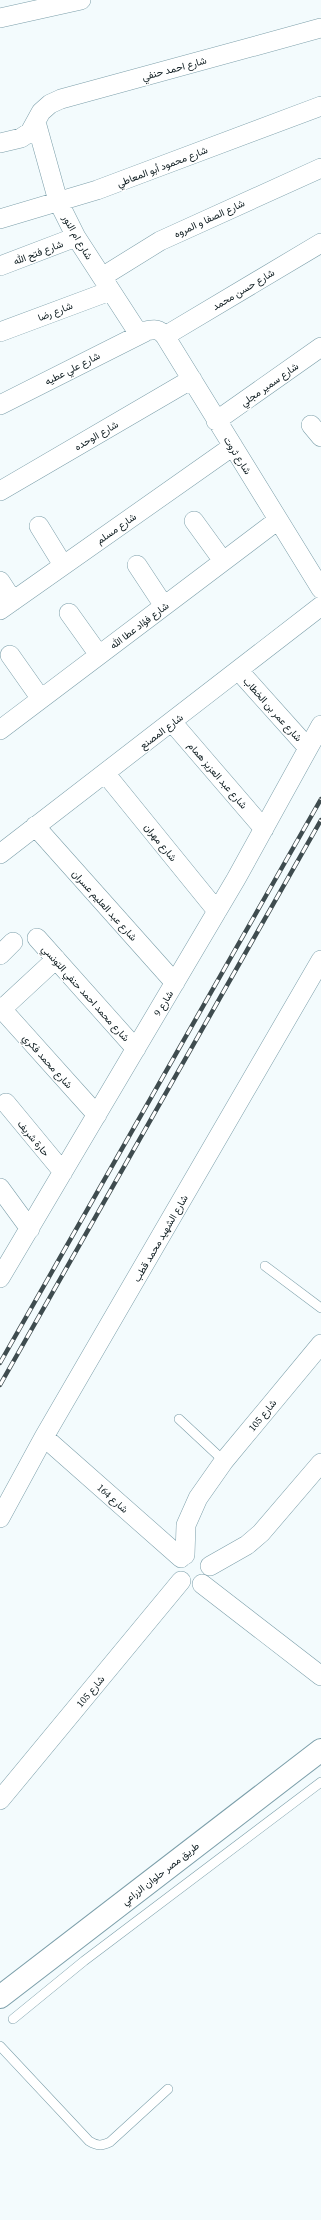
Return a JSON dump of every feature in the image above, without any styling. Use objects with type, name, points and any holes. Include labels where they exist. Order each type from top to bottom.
[{"type":"main road","name":"طريق مصر حلوان الزراعي","points":[[0,1997],[321,1750]]},
{"type":"street","points":[[0,18],[81,0]]},
{"type":"street","name":"شارع احمد حنفي","points":[[0,143],[21,138],[30,132],[42,112],[50,104],[62,99],[321,28]]},
{"type":"street","name":"شارع محمود أبو المعاطي","points":[[0,219],[97,190],[321,106]]},
{"type":"street","name":"شارع ام النور","points":[[36,122],[58,201],[76,237],[135,328],[139,331],[153,332]]},
{"type":"street","name":"شارع الصفا و المروه","points":[[106,284],[160,241],[321,168]]},
{"type":"street","name":"شارع فتح الله","points":[[0,266],[76,237]]},
{"type":"street","name":"شارع حسن محمد","points":[[153,332],[321,243]]},
{"type":"street","name":"شارع رضا","points":[[0,332],[106,284]]},
{"type":"street","name":"شارع ثروت","points":[[153,332],[192,379],[216,421],[321,589]]},
{"type":"street","name":"شارع علي عطيه","points":[[0,405],[153,332]]},
{"type":"street","name":"شارع سمير مجلي","points":[[216,421],[321,347]]},
{"type":"street","name":"شارع الوحده","points":[[0,491],[192,379]]},
{"type":"street","name":"شارع مسلم","points":[[6,605],[233,446]]},
{"type":"street","name":"شارع فؤاد عطا الله","points":[[0,730],[278,520]]},
{"type":"street","points":[[194,521],[223,561]]},
{"type":"street","points":[[39,526],[63,565]]},
{"type":"street","points":[[137,565],[164,606]]},
{"type":"street","points":[[0,581],[6,605]]},
{"type":"street","name":"شارع المصنع","points":[[0,854],[239,671],[321,606]]},
{"type":"street","points":[[69,613],[99,656]]},
{"type":"street","points":[[10,656],[41,699]]},
{"type":"street","name":"شارع عمر بن الخطاب","points":[[239,671],[308,748]]},
{"type":"street","name":"شارع عبد العزيز همام","points":[[172,722],[264,829]]},
{"type":"street","name":"شارع 9","points":[[0,1278],[217,911],[321,725]]},
{"type":"street","name":"شارع مهران","points":[[105,773],[217,911]]},
{"type":"street","name":"شارع عبد العليم عسران","points":[[35,826],[174,983]]},
{"type":"street","name":"شارع محمد احمد حنفي التونسي","points":[[37,938],[136,1048]]},
{"type":"street","points":[[1,1008],[56,959]]},
{"type":"street","name":"شارع الشهيد محمد قطب","points":[[0,1518],[44,1437],[318,971]]},
{"type":"street","name":"شارع محمد فكري","points":[[1,1008],[97,1115]]},
{"type":"street","name":"حارة شريف","points":[[6,1103],[63,1172]]},
{"type":"street","points":[[0,1188],[30,1229]]},
{"type":"street","name":"شارع 105","points":[[183,1556],[186,1524],[192,1511],[224,1461],[321,1344]]},
{"type":"street","name":"شارع 164","points":[[44,1437],[183,1556]]},
{"type":"street","points":[[210,1566],[247,1545],[261,1533],[321,1463]]},
{"type":"street","points":[[195,1553],[200,1554],[208,1561],[210,1566],[210,1575],[202,1584],[193,1587],[181,1581],[178,1577],[177,1567],[183,1556],[195,1553]]},
{"type":"street","name":"شارع 105","points":[[0,1800],[181,1581]]},
{"type":"street","points":[[202,1584],[321,1676]]},
{"type":"lane","points":[[265,1266],[321,1308]]},
{"type":"lane","points":[[179,1419],[224,1461]]},
{"type":"lane","points":[[13,2019],[84,1961],[321,1782]]},
{"type":"lane","points":[[0,2046],[89,2141],[96,2145],[103,2145],[110,2142],[168,2089]]},
{"type":"railway","points":[[0,1363],[321,799]]},
{"type":"railway","points":[[0,1385],[321,820]]}]
